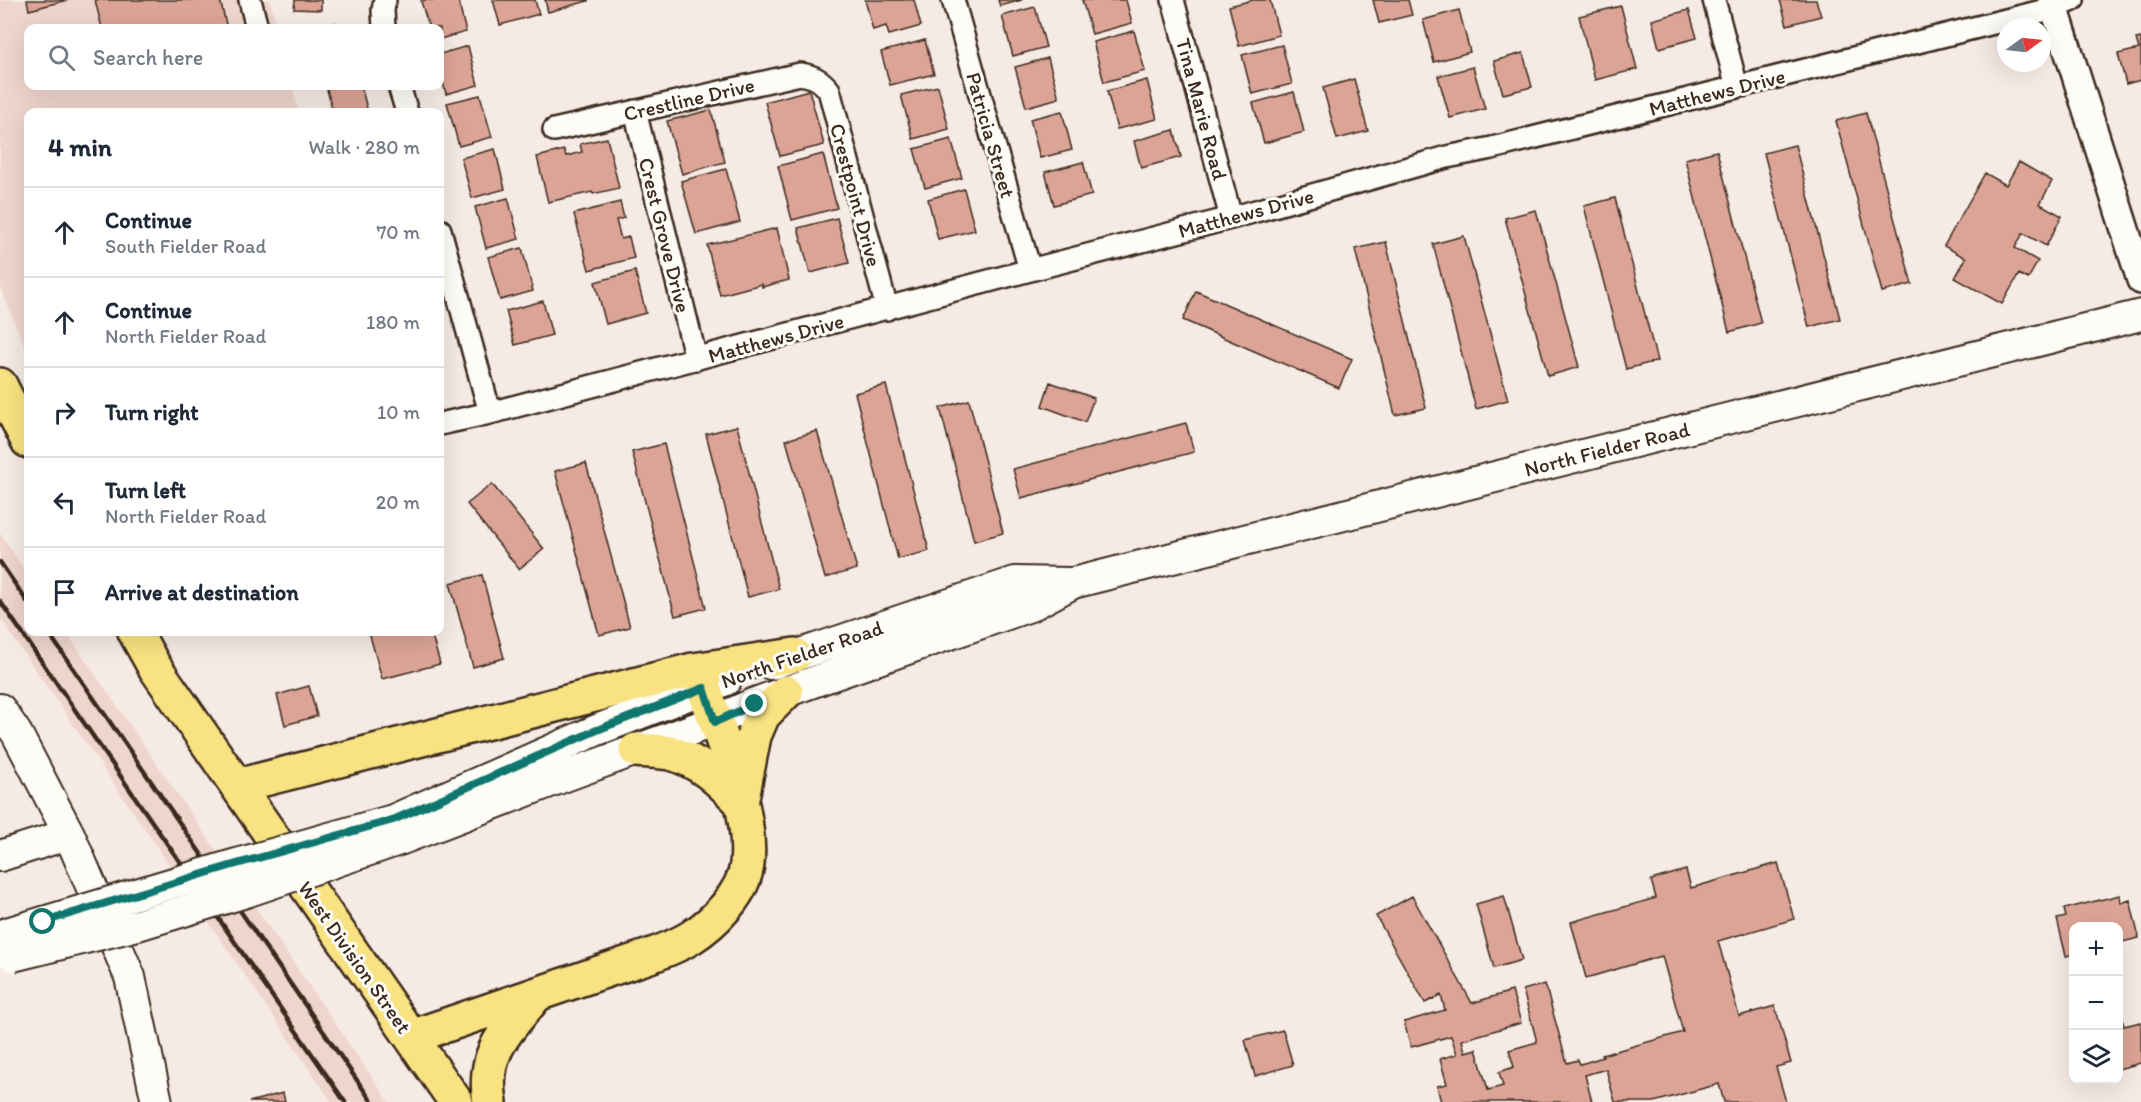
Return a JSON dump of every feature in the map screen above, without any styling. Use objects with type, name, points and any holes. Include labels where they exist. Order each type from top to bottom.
[{"type":"main road","name":"North Fielder Road","points":[[4,950],[233,865],[397,829],[636,750],[715,722],[786,692],[1030,606],[1073,583],[2141,315]]},
{"type":"main road","points":[[0,385],[24,433]]},
{"type":"main road","name":"North Fielder Road","points":[[4,950],[138,925],[246,892],[397,829],[597,730],[704,688],[1015,582],[1073,583]]},
{"type":"main road","name":"West Division Street","points":[[137,636],[154,666],[456,1102]]},
{"type":"main road","points":[[237,786],[693,670],[795,656]]},
{"type":"main road","points":[[411,1037],[649,956],[690,938],[715,919],[738,890],[747,866],[747,838],[742,802],[704,688]]},
{"type":"main road","points":[[742,802],[754,736],[763,715],[786,692]]},
{"type":"main road","points":[[0,709],[17,734],[69,834],[130,976],[157,1102]]},
{"type":"main road","points":[[636,750],[670,753],[696,762],[742,802]]},
{"type":"main road","points":[[0,856],[69,834]]},
{"type":"main road","points":[[490,1102],[488,1087],[490,1062],[498,1042],[537,994]]},
{"type":"street","points":[[250,0],[256,24]]},
{"type":"street","points":[[384,24],[385,0]]},
{"type":"street","name":"Patricia Street","points":[[953,0],[1030,270]]},
{"type":"street","name":"Tina Marie Road","points":[[1173,0],[1231,218]]},
{"type":"street","points":[[1714,0],[1737,87]]},
{"type":"street","points":[[2060,3],[2141,280]]},
{"type":"street","name":"Matthews Drive","points":[[444,423],[490,413],[1231,218],[1447,157],[1492,148],[1737,87],[2060,3]]},
{"type":"street","name":"Crestline Drive","points":[[554,130],[800,74],[813,76],[823,82]]},
{"type":"street","name":"Crestpoint Drive","points":[[823,82],[829,90],[887,309]]},
{"type":"street","points":[[400,90],[406,108]]},
{"type":"street","name":"Crest Grove Drive","points":[[635,111],[696,359]]},
{"type":"street","points":[[444,245],[490,413]]},
{"type":"shaded area","points":[[0,0],[270,0],[276,24],[24,24],[24,90],[293,90],[298,108],[24,108],[24,345],[0,286]]},
{"type":"shaded area","points":[[0,533],[24,570],[24,636],[69,636],[389,1102],[332,1102],[0,618]]},
{"type":"building","points":[[27,0],[68,0],[29,10]]},
{"type":"building","points":[[95,0],[220,0],[226,24],[101,24]]},
{"type":"building","points":[[295,0],[321,0],[321,10],[294,9]]},
{"type":"building","points":[[458,0],[466,32],[444,38],[444,24],[428,24],[421,1]]},
{"type":"building","points":[[493,0],[535,0],[539,14],[500,25]]},
{"type":"building","points":[[545,0],[588,0],[588,1],[548,12]]},
{"type":"building","points":[[865,0],[914,0],[921,26],[889,35],[886,26],[873,30]]},
{"type":"building","points":[[998,0],[1022,0],[1000,6]]},
{"type":"building","points":[[1082,0],[1126,0],[1132,23],[1092,34]]},
{"type":"building","points":[[1253,0],[1270,0],[1279,35],[1239,46],[1229,6]]},
{"type":"building","points":[[1373,0],[1408,0],[1412,15],[1379,23]]},
{"type":"building","points":[[1780,0],[1816,0],[1821,16],[1787,25]]},
{"type":"building","points":[[1621,6],[1637,69],[1595,80],[1579,16]]},
{"type":"building","points":[[1035,7],[1046,47],[1013,56],[1002,16]]},
{"type":"building","points":[[1459,10],[1470,52],[1434,62],[1423,20]]},
{"type":"building","points":[[1689,10],[1697,38],[1659,48],[1652,20]]},
{"type":"building","points":[[1134,31],[1145,71],[1104,82],[1093,42]]},
{"type":"building","points":[[2141,38],[2141,80],[2126,84],[2118,54],[2139,49],[2136,39]]},
{"type":"building","points":[[925,40],[934,74],[890,85],[881,52]]},
{"type":"building","points":[[1282,45],[1292,84],[1252,94],[1242,55]]},
{"type":"building","points":[[468,46],[478,85],[446,94],[444,53]]},
{"type":"building","points":[[1523,53],[1532,87],[1503,94],[1494,61]]},
{"type":"building","points":[[1048,58],[1059,98],[1026,107],[1015,67]]},
{"type":"building","points":[[1473,67],[1485,109],[1450,118],[1438,76]]},
{"type":"building","points":[[1354,79],[1368,131],[1337,139],[1323,88]]},
{"type":"building","points":[[1147,80],[1157,119],[1117,129],[1107,91]]},
{"type":"building","points":[[938,86],[949,129],[913,139],[901,95]]},
{"type":"building","points":[[327,90],[362,90],[367,108],[332,108]]},
{"type":"building","points":[[809,90],[824,145],[780,156],[765,102]]},
{"type":"building","points":[[1294,92],[1304,132],[1264,143],[1253,103]]},
{"type":"building","points":[[480,95],[492,137],[459,146],[447,103]]},
{"type":"building","points":[[711,110],[725,162],[682,174],[667,121]]},
{"type":"building","points":[[1062,111],[1072,150],[1040,158],[1030,119]]},
{"type":"building","points":[[1866,113],[1912,284],[1882,292],[1836,121]]},
{"type":"building","points":[[1174,130],[1181,157],[1141,168],[1134,141]]},
{"type":"building","points":[[607,138],[619,188],[548,202],[537,157],[564,150],[566,156],[582,152],[580,144]]},
{"type":"building","points":[[951,139],[962,178],[925,188],[914,149]]},
{"type":"building","points":[[1795,145],[1840,319],[1809,327],[1764,153]]},
{"type":"building","points":[[495,149],[505,189],[472,198],[461,158]]},
{"type":"building","points":[[1717,151],[1761,323],[1729,332],[1685,159]]},
{"type":"building","points":[[823,154],[837,208],[792,220],[778,166]]},
{"type":"building","points":[[1083,162],[1092,195],[1054,205],[1045,172]]},
{"type":"building","points":[[2019,162],[2052,181],[2040,204],[2062,216],[2046,246],[2023,233],[2015,248],[2038,261],[2028,279],[2019,274],[2002,304],[1955,278],[1966,258],[1944,246],[1985,173],[2006,185]]},
{"type":"building","points":[[726,169],[740,222],[696,234],[681,181]]},
{"type":"building","points":[[964,189],[975,230],[938,239],[928,199]]},
{"type":"building","points":[[508,198],[519,239],[486,248],[475,207]]},
{"type":"building","points":[[1615,198],[1657,361],[1626,369],[1584,206]]},
{"type":"building","points":[[620,202],[624,218],[616,220],[621,239],[629,237],[634,258],[589,270],[574,214]]},
{"type":"building","points":[[1536,210],[1579,367],[1548,376],[1505,218]]},
{"type":"building","points":[[837,218],[849,263],[810,273],[798,228]]},
{"type":"building","points":[[777,228],[789,280],[762,287],[762,284],[720,295],[707,245]]},
{"type":"building","points":[[1464,236],[1508,400],[1476,409],[1433,244]]},
{"type":"building","points":[[1386,242],[1426,408],[1395,415],[1355,249]]},
{"type":"building","points":[[522,248],[533,291],[500,300],[488,257]]},
{"type":"building","points":[[635,271],[646,313],[606,324],[595,282]]},
{"type":"building","points":[[1196,291],[1352,359],[1339,388],[1183,320]]},
{"type":"building","points":[[543,301],[552,335],[515,345],[506,311]]},
{"type":"building","points":[[1050,382],[1094,398],[1085,422],[1042,406]]},
{"type":"building","points":[[886,385],[929,551],[898,559],[855,393]]},
{"type":"building","points":[[969,400],[1003,533],[974,541],[940,408]]},
{"type":"building","points":[[1186,423],[1194,452],[1021,498],[1013,469]]},
{"type":"building","points":[[737,426],[779,589],[748,597],[706,434]]},
{"type":"building","points":[[817,431],[857,569],[825,578],[786,440]]},
{"type":"building","points":[[664,444],[706,608],[675,616],[632,452]]},
{"type":"building","points":[[586,463],[630,627],[599,635],[555,471]]},
{"type":"building","points":[[492,484],[544,549],[519,569],[467,504]]},
{"type":"building","points":[[482,575],[504,658],[473,667],[450,583]]},
{"type":"building","points":[[370,636],[432,636],[440,664],[382,679]]},
{"type":"building","points":[[309,686],[317,716],[285,725],[277,695]]},
{"type":"building","points":[[1778,863],[1794,919],[1718,941],[1739,1016],[1775,1006],[1791,1063],[1776,1067],[1786,1102],[1724,1102],[1719,1084],[1654,1102],[1615,1102],[1606,1069],[1585,1075],[1592,1102],[1441,1102],[1437,1086],[1447,1084],[1440,1059],[1457,1054],[1451,1036],[1411,1047],[1404,1022],[1445,1010],[1441,995],[1425,1003],[1376,916],[1412,896],[1472,1003],[1512,991],[1521,1023],[1462,1040],[1465,1052],[1476,1049],[1488,1090],[1503,1086],[1499,1072],[1514,1067],[1509,1050],[1537,1042],[1523,990],[1545,984],[1567,1063],[1578,1060],[1580,1064],[1603,1057],[1602,1055],[1683,1032],[1662,956],[1586,978],[1571,922],[1656,898],[1651,880],[1686,870],[1691,888]]},
{"type":"building","points":[[2120,895],[2121,903],[2130,900],[2139,938],[2123,942],[2123,922],[2069,922],[2069,955],[2066,956],[2057,919],[2066,917],[2064,909]]},
{"type":"building","points":[[1504,896],[1522,960],[1494,968],[1476,904]]},
{"type":"building","points":[[2123,1022],[2124,1026],[2141,1022],[2141,1063],[2123,1068]]},
{"type":"building","points":[[1283,1030],[1293,1065],[1255,1076],[1245,1040]]},
{"type":"building","points":[[283,1093],[285,1102],[249,1102]]},
{"type":"railway","points":[[0,562],[24,597]]},
{"type":"railway","points":[[0,601],[24,636]]},
{"type":"railway","points":[[24,636],[345,1102]]},
{"type":"railway","points":[[51,636],[372,1102]]},
{"type":"route","points":[[43,922],[393,820],[597,730],[704,688],[715,722],[755,704]]}]
